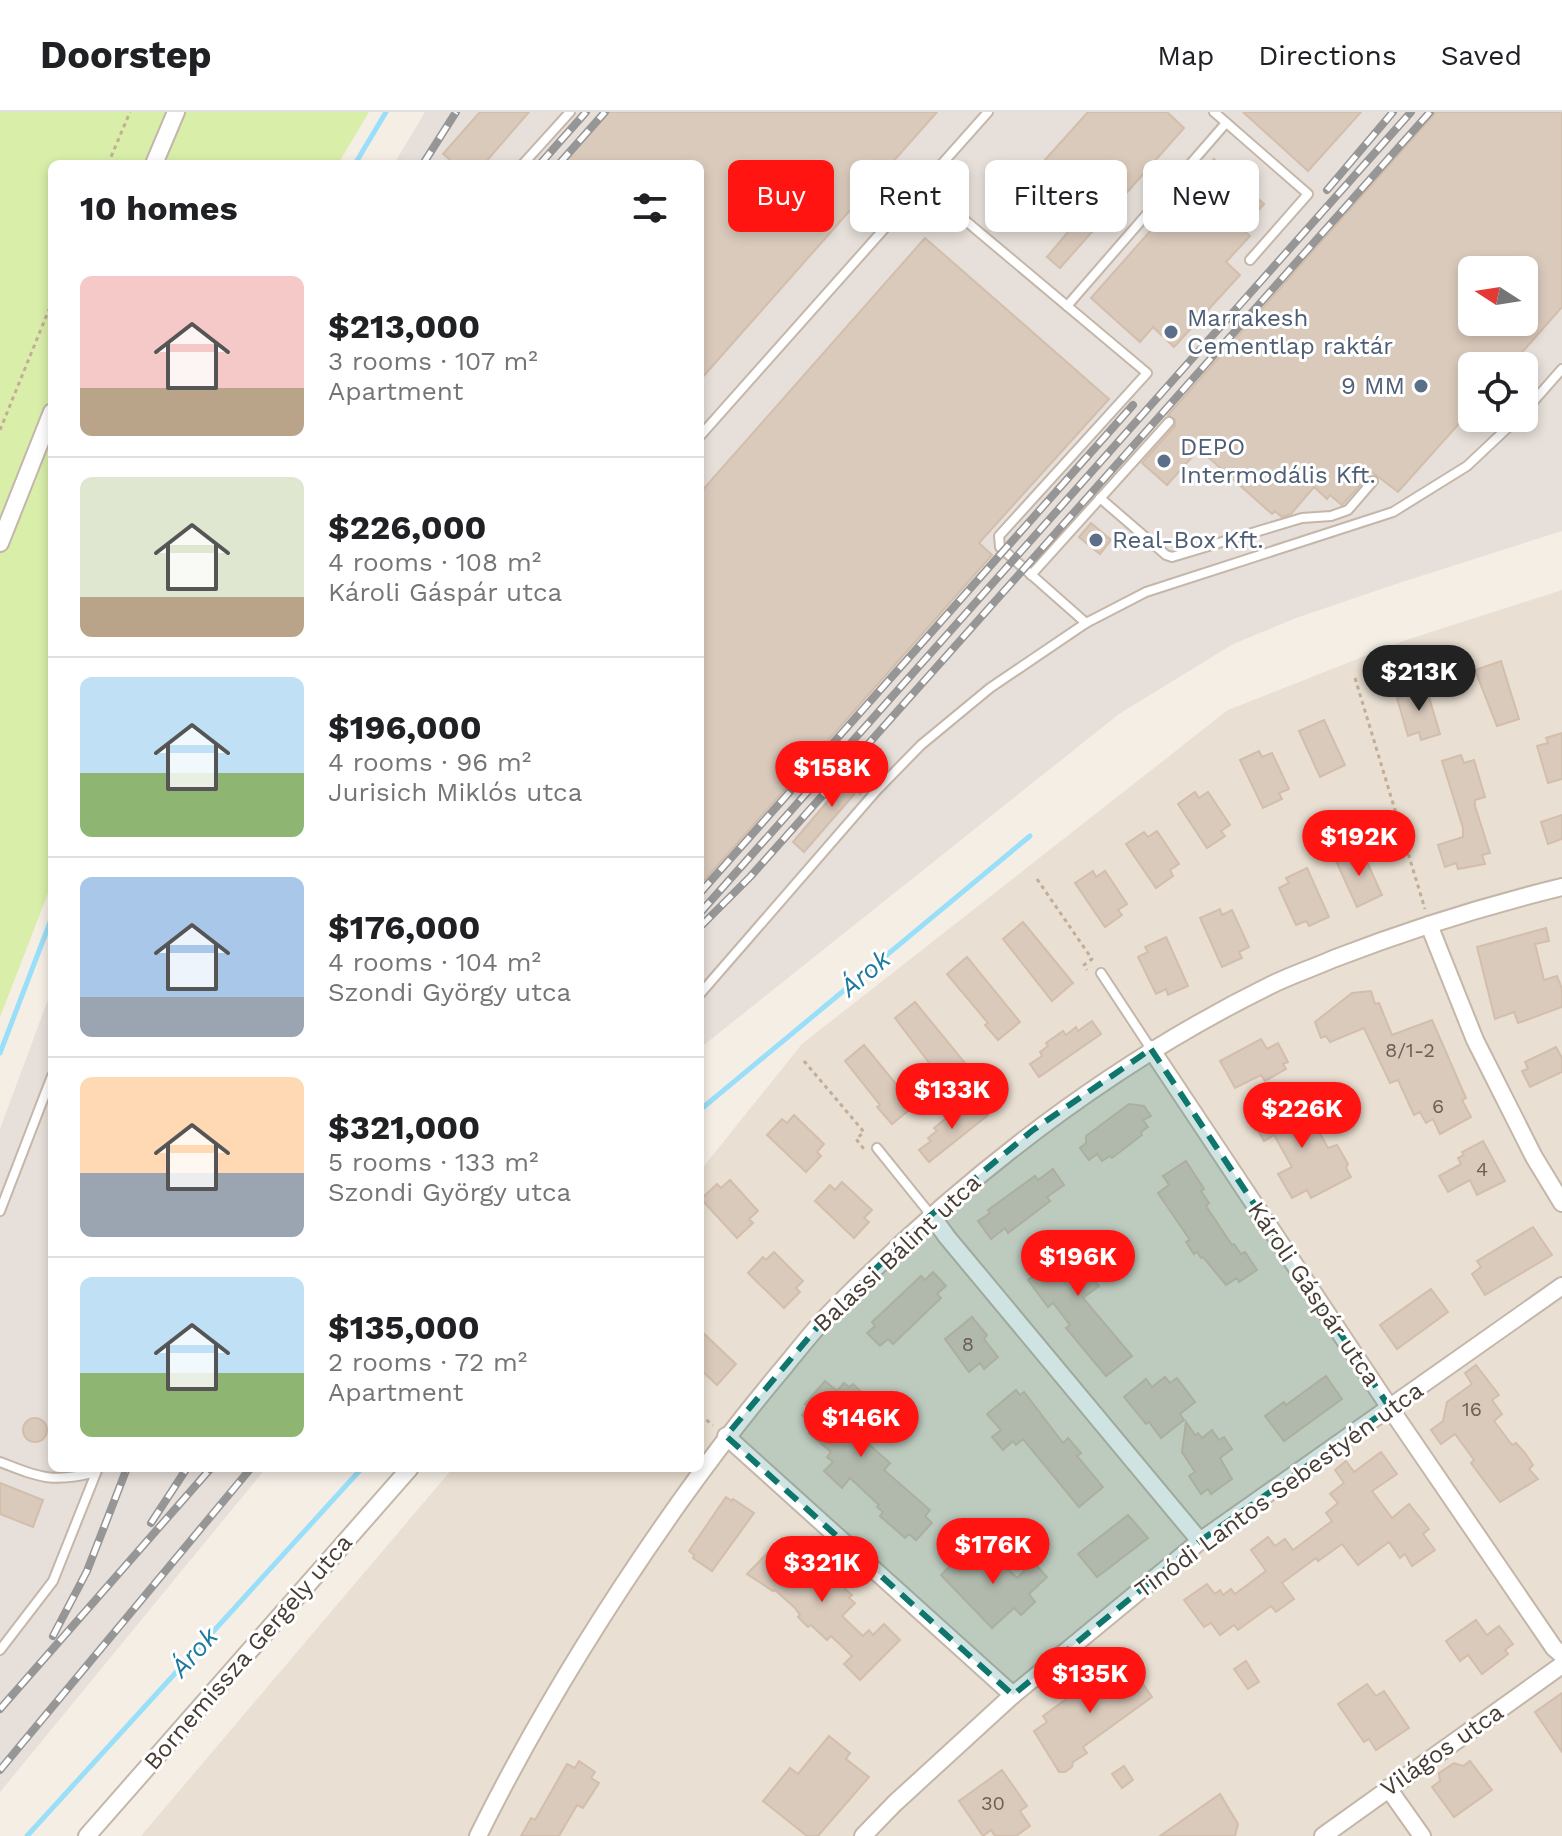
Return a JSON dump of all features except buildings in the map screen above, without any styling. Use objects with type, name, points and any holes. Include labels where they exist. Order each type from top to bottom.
[{"type":"street","points":[[156,160],[176,112]]},
{"type":"street","points":[[0,543],[48,422]]},
{"type":"street","name":"Balassi Bálint utca","points":[[704,1467],[726,1436],[826,1317],[931,1215],[1033,1130],[1151,1049],[1274,983],[1372,944],[1501,902],[1562,887]]},
{"type":"street","points":[[1429,925],[1475,1040],[1534,1157],[1562,1203]]},
{"type":"street","name":"Károli Gáspár utca","points":[[1151,1049],[1390,1408],[1554,1648],[1562,1655]]},
{"type":"street","points":[[931,1215],[1200,1541]]},
{"type":"street","name":"Tinódi Lantos Sebestyén utca","points":[[863,1836],[1013,1695],[1200,1541],[1562,1286]]},
{"type":"street","points":[[726,1436],[1013,1695]]},
{"type":"street","name":"Bornemissza Gergely utca","points":[[87,1836],[406,1472]]},
{"type":"street","name":"Balassi Bálint utca","points":[[478,1836],[516,1759],[616,1593],[701,1472]]},
{"type":"street","name":"Világos utca","points":[[1323,1836],[1562,1665]]},
{"type":"street","points":[[1388,1788],[1422,1836]]},
{"type":"lane","points":[[527,160],[570,112]]},
{"type":"lane","points":[[945,160],[988,112]]},
{"type":"lane","points":[[1214,112],[1308,194],[1250,260]]},
{"type":"lane","points":[[1067,306],[1226,123]]},
{"type":"lane","points":[[969,224],[1147,373],[999,536],[1000,547],[1086,623]]},
{"type":"lane","points":[[704,431],[881,232]]},
{"type":"lane","points":[[1538,396],[1562,369]]},
{"type":"lane","points":[[1031,575],[1169,422]]},
{"type":"lane","points":[[704,989],[877,790],[921,745],[990,688],[1086,623],[1146,592],[1393,512],[1467,466],[1503,432]]},
{"type":"lane","points":[[1100,498],[1172,557],[1302,518],[1331,516],[1348,510],[1373,481]]},
{"type":"lane","points":[[1101,973],[1151,1049]]},
{"type":"lane","points":[[0,1211],[48,1086]]},
{"type":"lane","points":[[877,1148],[931,1215]]},
{"type":"lane","points":[[0,1462],[42,1478],[66,1480],[91,1472]]},
{"type":"lane","points":[[0,1650],[53,1581],[96,1472]]},
{"type":"path","points":[[110,160],[130,112]]},
{"type":"path","points":[[0,430],[48,312]]},
{"type":"path","points":[[1355,678],[1429,925]]},
{"type":"path","points":[[1037,879],[1092,959]]},
{"type":"path","points":[[804,1061],[864,1132],[856,1139],[869,1155]]},
{"type":"highlighted area","points":[[1151,1049],[1390,1408],[1200,1541],[1013,1695],[726,1436],[826,1317],[931,1215],[1033,1130]]},
{"type":"shaded area","points":[[425,112],[1562,112],[1562,531],[1296,618],[1233,644],[1119,714],[704,1045],[704,160],[396,160]]},
{"type":"shaded area","points":[[1562,590],[1562,1836],[141,1836],[450,1472],[704,1472],[704,1166],[802,1044],[1228,710],[1403,641]]},
{"type":"shaded area","points":[[48,1000],[48,1472],[263,1472],[0,1792],[0,1129]]},
{"type":"green space","points":[[0,112],[369,112],[340,160],[48,160],[48,893],[0,1017]]},
{"type":"waterway","points":[[357,160],[386,112]]},
{"type":"waterway","name":"Árok","points":[[704,1107],[1030,836]]},
{"type":"waterway","points":[[0,1053],[48,927]]},
{"type":"waterway","name":"Árok","points":[[27,1836],[358,1472]]},
{"type":"railway","points":[[426,160],[456,112]]},
{"type":"railway","points":[[544,160],[586,112]]},
{"type":"railway","points":[[563,160],[605,112]]},
{"type":"railway","points":[[1327,190],[1393,112]]},
{"type":"railway","points":[[704,908],[1411,112]]},
{"type":"railway","points":[[704,923],[750,877],[1430,112]]},
{"type":"railway","points":[[704,888],[1133,405]]},
{"type":"railway","points":[[53,1636],[87,1571],[125,1472]]},
{"type":"railway","points":[[151,1523],[184,1472]]},
{"type":"railway","points":[[0,1709],[207,1472]]},
{"type":"railway","points":[[0,1770],[248,1472]]},
{"type":"place","name":"Marrakesh Cementlap raktár","points":[[1171,332]]},
{"type":"place","name":"9 MM","points":[[1421,386]]},
{"type":"place","name":"DEPO Intermodális Kft.","points":[[1164,461]]},
{"type":"place","name":"Real-Box Kft.","points":[[1096,540]]}]
